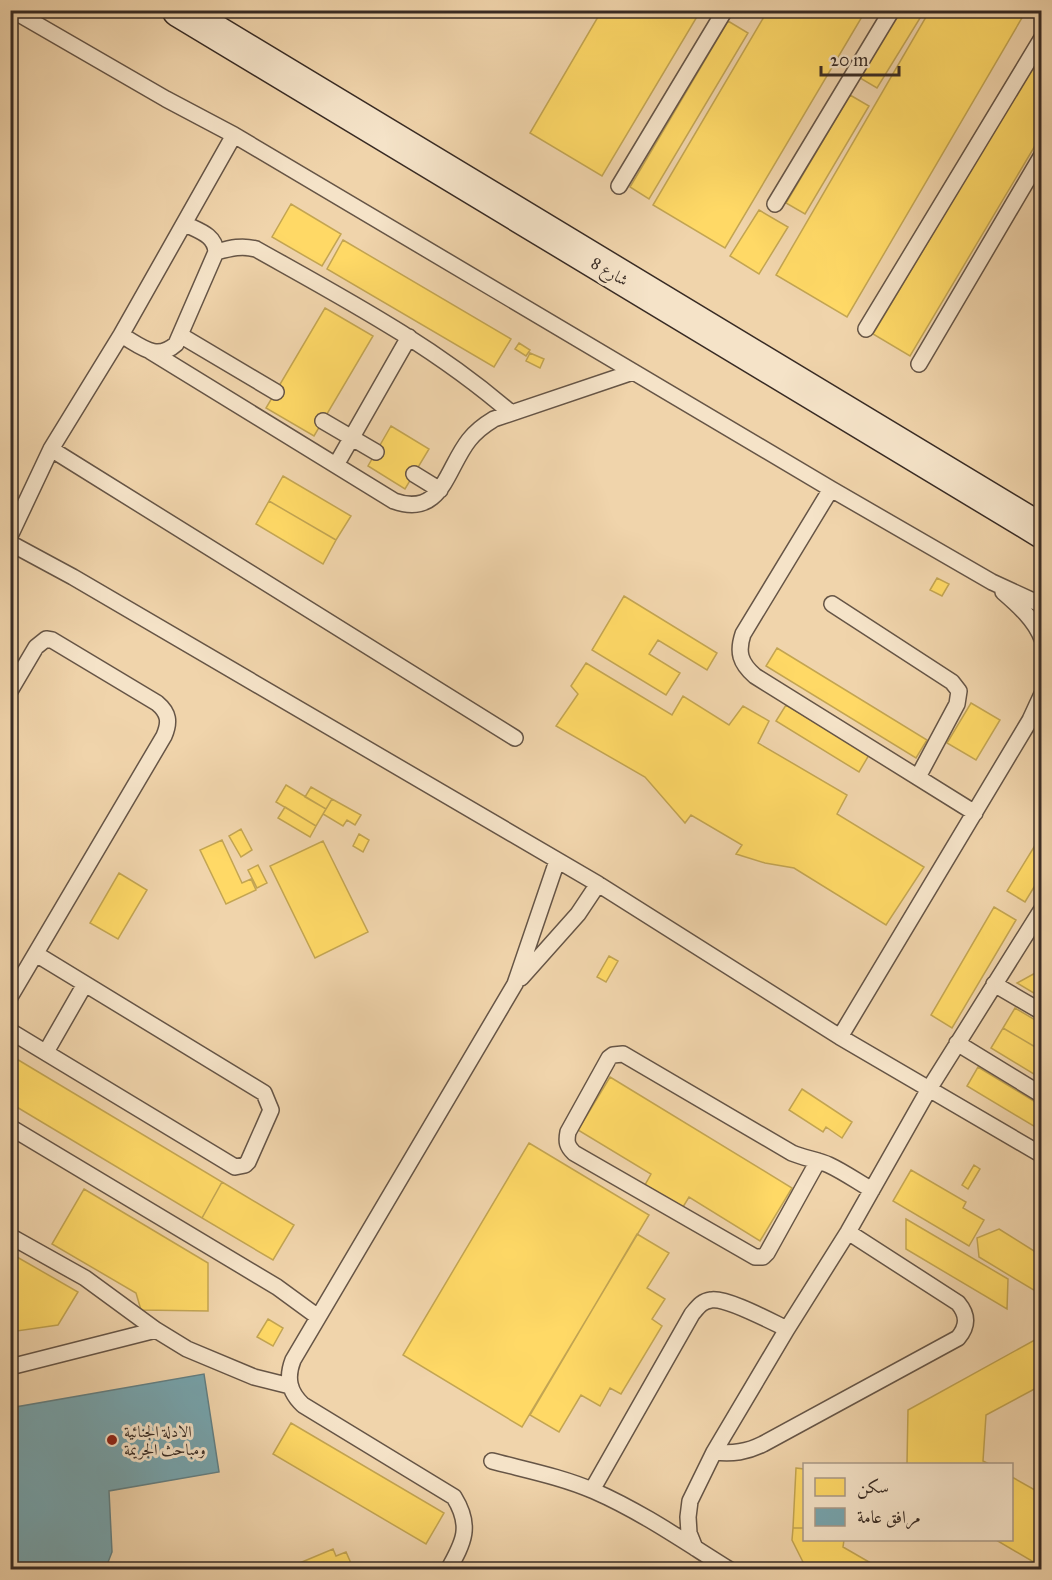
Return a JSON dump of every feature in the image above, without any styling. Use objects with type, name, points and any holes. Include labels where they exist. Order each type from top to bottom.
[{"type":"street","name":"شارع 8","points":[[179,10],[1041,531]]},
{"type":"lane","points":[[12,10],[166,99],[234,135],[831,489],[992,582],[1041,605]]},
{"type":"lane","points":[[619,186],[725,10]]},
{"type":"lane","points":[[776,204],[892,10]]},
{"type":"lane","points":[[866,329],[1041,38]]},
{"type":"lane","points":[[10,536],[51,449],[121,335],[234,135]]},
{"type":"lane","points":[[919,364],[1041,155]]},
{"type":"lane","points":[[150,351],[158,353],[168,351],[176,344],[216,252],[216,244],[211,238],[185,224]]},
{"type":"lane","points":[[216,252],[246,246],[256,249],[445,360],[480,385],[511,413]]},
{"type":"lane","points":[[121,335],[394,501],[406,505],[419,504],[431,499],[440,489],[468,441],[479,429],[494,420],[633,372]]},
{"type":"lane","points":[[180,335],[276,392]]},
{"type":"lane","points":[[336,465],[409,337]]},
{"type":"lane","points":[[323,421],[376,452]]},
{"type":"lane","points":[[51,449],[514,738]]},
{"type":"lane","points":[[414,474],[440,489]]},
{"type":"lane","points":[[831,489],[743,634],[739,646],[740,658],[755,676],[975,813]]},
{"type":"lane","points":[[10,543],[83,583],[598,884],[840,1037],[1041,1155]]},
{"type":"lane","points":[[992,582],[1019,605],[1041,639]]},
{"type":"lane","points":[[832,604],[952,682],[959,692],[957,704],[918,777]]},
{"type":"lane","points":[[10,691],[36,647],[46,639],[52,640],[157,703],[168,716],[168,726],[164,736],[10,997]]},
{"type":"lane","points":[[840,1037],[1030,720],[1041,694]]},
{"type":"lane","points":[[1030,720],[1041,707]]},
{"type":"lane","points":[[515,984],[557,861]]},
{"type":"lane","points":[[448,1569],[464,1536],[465,1522],[454,1497],[303,1405],[295,1397],[288,1373],[318,1317],[515,984],[578,914],[598,884]]},
{"type":"lane","points":[[695,1548],[689,1533],[687,1517],[690,1501],[714,1452],[848,1232],[929,1089],[1041,909]]},
{"type":"lane","points":[[10,1031],[231,1165],[240,1167],[248,1162],[271,1110],[264,1093],[36,954]]},
{"type":"lane","points":[[46,1052],[85,984]]},
{"type":"lane","points":[[994,984],[1041,1012]]},
{"type":"lane","points":[[957,1043],[1041,1095]]},
{"type":"lane","points":[[818,1161],[767,1253],[763,1257],[755,1257],[574,1153],[567,1145],[566,1138],[609,1058],[618,1053],[628,1056],[792,1153],[818,1161],[829,1165],[872,1190]]},
{"type":"lane","points":[[10,1127],[277,1287],[318,1317]]},
{"type":"lane","points":[[714,1452],[729,1454],[764,1444],[958,1338],[964,1330],[966,1321],[964,1311],[958,1303],[848,1232]]},
{"type":"lane","points":[[10,1236],[85,1278],[156,1330],[188,1349],[254,1377],[290,1386]]},
{"type":"lane","points":[[592,1490],[700,1303],[713,1299],[726,1302],[787,1329]]},
{"type":"lane","points":[[10,1367],[156,1330]]},
{"type":"lane","points":[[492,1461],[561,1479],[592,1490],[660,1525],[730,1569]]},
{"type":"building: سكن","points":[[602,10],[701,10],[602,176],[530,133]]},
{"type":"building: سكن","points":[[746,10],[760,10],[756,17]]},
{"type":"building: سكن","points":[[768,10],[866,10],[725,248],[653,205]]},
{"type":"building: سكن","points":[[900,10],[925,10],[877,88],[860,78]]},
{"type":"building: سكن","points":[[930,10],[1026,11],[847,317],[776,275]]},
{"type":"building: سكن","points":[[728,21],[748,33],[649,199],[630,187]]},
{"type":"building: سكن","points":[[1042,51],[1042,134],[910,356],[873,334]]},
{"type":"building: سكن","points":[[850,95],[869,106],[805,214],[786,203]]},
{"type":"building: سكن","points":[[291,204],[341,234],[322,266],[272,237]]},
{"type":"building: سكن","points":[[759,210],[788,227],[759,274],[730,256]]},
{"type":"building: سكن","points":[[343,240],[511,339],[494,367],[327,269]]},
{"type":"building: سكن","points":[[325,308],[373,336],[314,436],[266,408]]},
{"type":"building: سكن","points":[[519,343],[530,350],[526,356],[515,349]]},
{"type":"building: سكن","points":[[530,353],[544,359],[540,368],[526,361]]},
{"type":"building: سكن","points":[[391,426],[429,449],[405,489],[368,466]]},
{"type":"building: سكن","points":[[283,476],[351,516],[336,540],[269,501]]},
{"type":"building: سكن","points":[[269,501],[336,540],[323,564],[256,524]]},
{"type":"building: سكن","points":[[937,578],[949,584],[942,596],[930,590]]},
{"type":"building: سكن","points":[[624,596],[717,653],[707,670],[658,640],[649,654],[680,673],[666,695],[592,650]]},
{"type":"building: سكن","points":[[777,648],[927,740],[916,758],[766,666]]},
{"type":"building: سكن","points":[[586,663],[672,715],[683,696],[729,725],[743,706],[769,721],[758,743],[847,795],[837,814],[924,867],[886,925],[794,868],[765,863],[736,854],[742,845],[691,815],[685,823],[645,777],[556,726],[578,694],[571,686]]},
{"type":"building: سكن","points":[[971,703],[1000,720],[976,760],[947,743]]},
{"type":"building: سكن","points":[[786,705],[869,755],[859,772],[776,721]]},
{"type":"building: سكن","points":[[286,785],[326,809],[316,826],[276,802]]},
{"type":"building: سكن","points":[[311,787],[332,799],[326,809],[305,797]]},
{"type":"building: سكن","points":[[332,799],[361,815],[355,825],[347,820],[343,826],[323,814]]},
{"type":"building: سكن","points":[[285,807],[316,826],[310,837],[278,818]]},
{"type":"building: سكن","points":[[241,829],[252,850],[241,857],[229,836]]},
{"type":"building: سكن","points":[[359,834],[369,840],[363,852],[353,846]]},
{"type":"building: سكن","points":[[1042,834],[1042,874],[1025,902],[1007,891]]},
{"type":"building: سكن","points":[[222,840],[242,883],[251,879],[256,890],[226,904],[200,850]]},
{"type":"building: سكن","points":[[323,841],[368,932],[315,958],[270,866]]},
{"type":"building: سكن","points":[[258,865],[267,883],[257,888],[248,870]]},
{"type":"building: سكن","points":[[119,873],[147,890],[118,939],[90,923]]},
{"type":"building: سكن","points":[[994,907],[1016,920],[952,1028],[931,1015]]},
{"type":"building: سكن","points":[[609,956],[618,961],[606,982],[597,977]]},
{"type":"building: سكن","points":[[1039,971],[1042,973],[1042,998],[1017,983]]},
{"type":"building: سكن","points":[[1015,1008],[1042,1024],[1042,1051],[1003,1028]]},
{"type":"building: سكن","points":[[1003,1028],[1042,1051],[1042,1079],[991,1048]]},
{"type":"building: سكن","points":[[10,1055],[222,1182],[202,1218],[10,1103]]},
{"type":"building: سكن","points":[[978,1067],[1042,1106],[1042,1131],[967,1086]]},
{"type":"building: سكن","points":[[610,1077],[792,1188],[760,1241],[689,1197],[683,1207],[645,1185],[651,1174],[578,1130]]},
{"type":"building: سكن","points":[[802,1089],[852,1122],[842,1138],[826,1127],[823,1132],[789,1110]]},
{"type":"building: سكن","points":[[529,1143],[649,1215],[522,1427],[403,1355]]},
{"type":"building: سكن","points":[[974,1165],[980,1169],[968,1189],[962,1185]]},
{"type":"building: سكن","points":[[911,1170],[966,1202],[963,1208],[984,1220],[969,1246],[893,1201]]},
{"type":"building: سكن","points":[[222,1182],[294,1225],[273,1260],[202,1218]]},
{"type":"building: سكن","points":[[84,1189],[208,1263],[208,1311],[141,1310],[136,1293],[52,1244]]},
{"type":"building: سكن","points":[[906,1219],[1008,1279],[1007,1309],[906,1249]]},
{"type":"building: سكن","points":[[999,1229],[1042,1256],[1042,1295],[979,1257],[977,1238]]},
{"type":"building: سكن","points":[[637,1234],[669,1253],[647,1288],[665,1299],[652,1319],[662,1326],[621,1394],[610,1388],[600,1406],[581,1395],[559,1432],[530,1415]]},
{"type":"building: سكن","points":[[10,1253],[78,1292],[58,1325],[10,1332]]},
{"type":"building: سكن","points":[[268,1319],[283,1328],[273,1346],[257,1337]]},
{"type":"building: سكن","points":[[1042,1336],[1042,1385],[986,1415],[983,1461],[987,1463],[907,1463],[908,1410]]},
{"type":"building: سكن","points":[[291,1423],[444,1513],[426,1544],[273,1454]]},
{"type":"building: سكن","points":[[796,1468],[803,1469],[803,1528],[793,1528]]},
{"type":"building: سكن","points":[[1013,1478],[1042,1494],[1042,1567],[998,1541],[1013,1541]]},
{"type":"building: سكن","points":[[793,1528],[803,1528],[803,1541],[844,1541],[843,1547],[883,1570],[807,1570],[792,1540]]},
{"type":"building: سكن","points":[[333,1549],[336,1556],[346,1552],[354,1570],[291,1570],[290,1567]]},
{"type":"building: مرافق عامة","name":"الادلة الجنائية ومباحث الجريمة","points":[[204,1374],[219,1472],[109,1491],[112,1552],[105,1570],[10,1570],[10,1408]]},
{"type":"place","name":"الادلة الجنائية ومباحث الجريمة","points":[[112,1440]]}]
